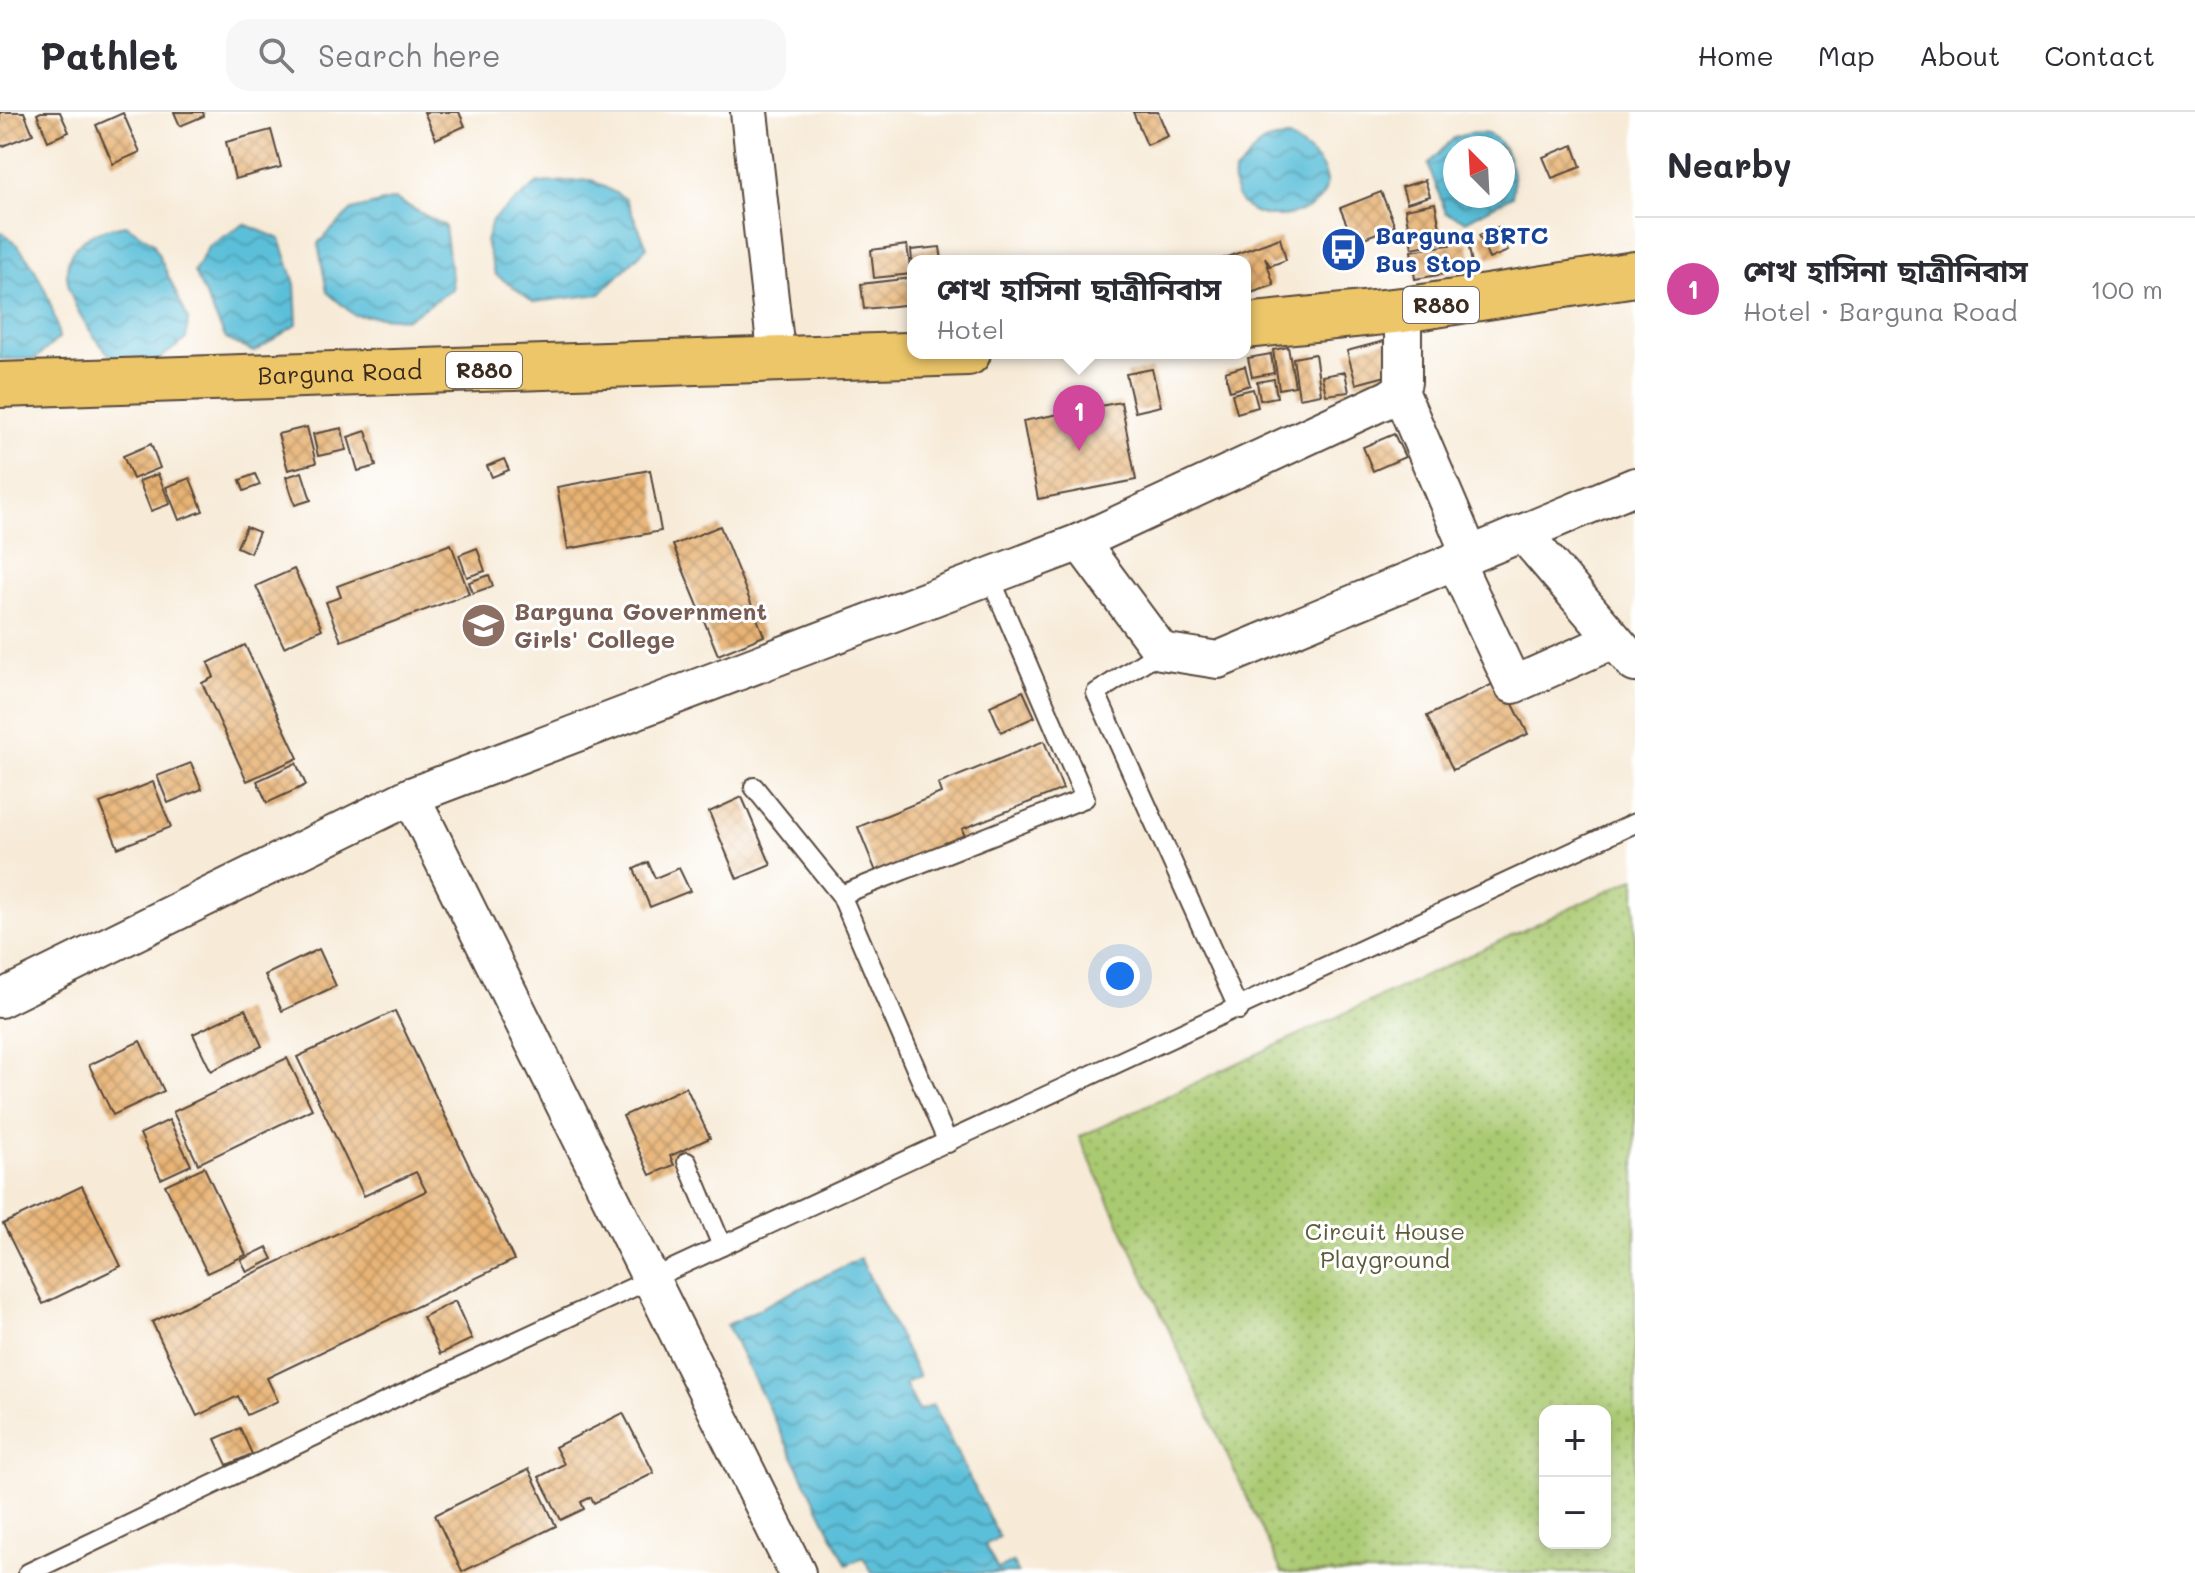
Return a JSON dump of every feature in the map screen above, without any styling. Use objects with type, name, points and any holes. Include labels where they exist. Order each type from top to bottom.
[{"type":"main road","name":"R880","points":[[1251,325],[1403,310],[1635,274]]},
{"type":"main road","name":"Barguna Road","points":[[0,385],[907,356]]},
{"type":"street","points":[[749,112],[777,361]]},
{"type":"street","points":[[1403,310],[1404,373],[1400,391],[1513,685],[1624,652],[1523,533]]},
{"type":"street","points":[[0,999],[411,796],[1080,542],[1400,391]]},
{"type":"street","points":[[1080,542],[1161,651],[1218,660],[1635,486]]},
{"type":"street","points":[[411,796],[797,1573]]},
{"type":"lane","points":[[841,895],[1085,798],[990,577]]},
{"type":"lane","points":[[1161,651],[1096,693],[1239,1010]]},
{"type":"lane","points":[[754,787],[841,895],[948,1143]]},
{"type":"lane","points":[[28,1573],[722,1246],[1239,1010],[1635,823]]},
{"type":"lane","points":[[687,1162],[722,1246]]},
{"type":"green space","name":"Circuit House Playground","points":[[1635,878],[1635,1573],[1282,1573],[1079,1137]]},
{"type":"water","points":[[1480,133],[1491,136],[1461,136]]},
{"type":"water","points":[[1289,138],[1318,162],[1326,183],[1318,200],[1300,212],[1277,216],[1255,212],[1238,198],[1234,173],[1261,144]]},
{"type":"water","points":[[1443,149],[1443,205],[1428,164]]},
{"type":"water","points":[[592,180],[626,199],[647,247],[600,294],[534,302],[495,274],[486,242],[492,220],[538,183]]},
{"type":"water","points":[[395,199],[445,226],[453,289],[407,319],[354,315],[327,292],[318,243],[352,210]]},
{"type":"water","points":[[1444,208],[1490,208],[1466,221],[1446,213]]},
{"type":"water","points":[[244,224],[280,239],[295,284],[297,324],[254,352],[226,339],[194,272],[209,246]]},
{"type":"water","points":[[126,225],[153,243],[188,319],[186,339],[153,364],[114,360],[84,320],[73,299],[68,279],[69,261],[78,245],[96,233]]},
{"type":"water","points":[[0,231],[12,240],[31,264],[47,294],[56,324],[59,338],[35,359],[0,359]]},
{"type":"water","points":[[860,1258],[919,1376],[905,1384],[919,1411],[933,1405],[999,1537],[985,1545],[998,1570],[1013,1562],[1018,1573],[872,1573],[863,1557],[847,1565],[727,1325]]},
{"type":"building","points":[[0,112],[24,112],[33,134],[0,147]]},
{"type":"building","points":[[60,112],[69,132],[48,141],[37,114]]},
{"type":"building","points":[[174,112],[203,112],[204,116],[180,126]]},
{"type":"building","points":[[424,112],[459,112],[465,126],[436,139]]},
{"type":"building","points":[[1133,112],[1158,112],[1168,136],[1147,145]]},
{"type":"building","points":[[123,113],[140,152],[113,164],[96,125]]},
{"type":"building","points":[[271,130],[281,167],[235,179],[226,142]]},
{"type":"building","points":[[1573,145],[1581,167],[1552,178],[1543,157]]},
{"type":"building","points":[[1425,180],[1430,196],[1407,203],[1402,187]]},
{"type":"building","points":[[1381,192],[1395,226],[1354,242],[1340,208]]},
{"type":"building","points":[[1435,203],[1443,242],[1412,248],[1405,209]]},
{"type":"building","points":[[1498,227],[1508,251],[1489,259],[1479,235]]},
{"type":"building","points":[[1280,238],[1286,260],[1270,266],[1265,257],[1274,285],[1251,293],[1251,255],[1233,255]]},
{"type":"building","points":[[1468,242],[1473,269],[1415,279],[1411,251]]},
{"type":"building","points":[[907,245],[907,274],[874,278],[871,250]]},
{"type":"building","points":[[940,247],[941,255],[911,255],[911,250]]},
{"type":"building","points":[[907,279],[907,305],[864,309],[861,284]]},
{"type":"building","points":[[1388,340],[1397,373],[1356,384],[1347,351]]},
{"type":"building","points":[[1288,347],[1295,386],[1279,389],[1273,350]]},
{"type":"building","points":[[1271,354],[1274,373],[1252,377],[1248,359]]},
{"type":"building","points":[[1315,354],[1321,394],[1299,398],[1293,358]]},
{"type":"building","points":[[1245,366],[1250,385],[1230,391],[1225,372]]},
{"type":"building","points":[[1152,369],[1161,406],[1135,412],[1126,374]]},
{"type":"building","points":[[1345,372],[1349,392],[1326,395],[1322,376]]},
{"type":"building","points":[[1274,379],[1277,397],[1260,400],[1257,382]]},
{"type":"building","points":[[1253,389],[1258,407],[1237,413],[1232,394]]},
{"type":"building","points":[[1121,402],[1136,480],[1038,499],[1023,421]]},
{"type":"building","points":[[307,427],[316,463],[288,470],[278,434]]},
{"type":"building","points":[[342,428],[346,450],[318,456],[313,434]]},
{"type":"building","points":[[366,431],[376,466],[358,471],[348,437]]},
{"type":"building","points":[[1394,434],[1405,457],[1373,471],[1363,447]]},
{"type":"building","points":[[151,444],[160,468],[133,479],[123,456]]},
{"type":"building","points":[[504,459],[509,470],[492,477],[487,466]]},
{"type":"building","points":[[650,470],[661,531],[568,549],[557,487]]},
{"type":"building","points":[[302,472],[311,500],[295,505],[286,477]]},
{"type":"building","points":[[158,474],[170,504],[151,511],[139,481]]},
{"type":"building","points":[[255,474],[260,485],[244,491],[240,480]]},
{"type":"building","points":[[190,478],[203,511],[179,520],[166,487]]},
{"type":"building","points":[[720,526],[764,636],[718,655],[673,545]]},
{"type":"building","points":[[246,527],[259,532],[250,553],[237,547]]},
{"type":"building","points":[[451,544],[469,594],[341,641],[326,602],[341,597],[337,586]]},
{"type":"building","points":[[477,548],[485,571],[467,577],[459,555]]},
{"type":"building","points":[[294,569],[322,629],[284,647],[256,586]]},
{"type":"building","points":[[489,575],[493,586],[473,593],[469,582]]},
{"type":"building","points":[[245,645],[298,758],[247,781],[202,683],[214,677],[208,663]]},
{"type":"building","points":[[1501,680],[1528,734],[1453,770],[1427,716]]},
{"type":"building","points":[[1023,691],[1035,717],[1001,732],[990,706]]},
{"type":"building","points":[[1044,741],[1063,789],[962,829],[966,839],[877,874],[858,827],[941,793],[938,784]]},
{"type":"building","points":[[191,763],[202,789],[168,803],[157,776]]},
{"type":"building","points":[[296,763],[306,785],[267,803],[257,781]]},
{"type":"building","points":[[153,782],[171,827],[118,848],[100,803]]},
{"type":"building","points":[[742,797],[771,865],[737,879],[709,812]]},
{"type":"building","points":[[648,862],[655,878],[679,868],[690,891],[650,907],[634,869]]},
{"type":"building","points":[[319,949],[336,986],[282,1011],[265,975]]},
{"type":"building","points":[[245,1009],[262,1046],[211,1071],[193,1034]]},
{"type":"building","points":[[395,1011],[514,1260],[267,1378],[278,1401],[247,1415],[238,1396],[197,1416],[152,1322],[426,1191],[416,1172],[364,1196],[297,1057]]},
{"type":"building","points":[[140,1041],[164,1091],[113,1115],[89,1065]]},
{"type":"building","points":[[287,1058],[312,1109],[198,1164],[173,1112]]},
{"type":"building","points":[[686,1087],[710,1138],[670,1156],[674,1165],[650,1175],[623,1116]]},
{"type":"building","points":[[169,1120],[191,1165],[161,1179],[140,1134]]},
{"type":"building","points":[[204,1167],[246,1255],[207,1273],[165,1185]]},
{"type":"building","points":[[82,1186],[121,1266],[43,1304],[3,1224]]},
{"type":"building","points":[[267,1247],[273,1259],[247,1272],[241,1260]]},
{"type":"building","points":[[455,1301],[472,1339],[440,1354],[423,1317]]},
{"type":"building","points":[[623,1413],[654,1473],[594,1503],[591,1497],[581,1502],[584,1509],[561,1520],[539,1477],[564,1464],[555,1447]]},
{"type":"building","points":[[240,1428],[252,1454],[227,1465],[215,1439]]},
{"type":"building","points":[[529,1469],[556,1526],[462,1572],[435,1515]]},
{"type":"place","name":"Barguna BRTC Bus Stop","points":[[1344,250]]},
{"type":"place","name":"শেখ হাসিনা ছাত্রীনিবাস","points":[[1079,451]]},
{"type":"place","name":"Barguna Government Girls' College","points":[[483,626]]}]
